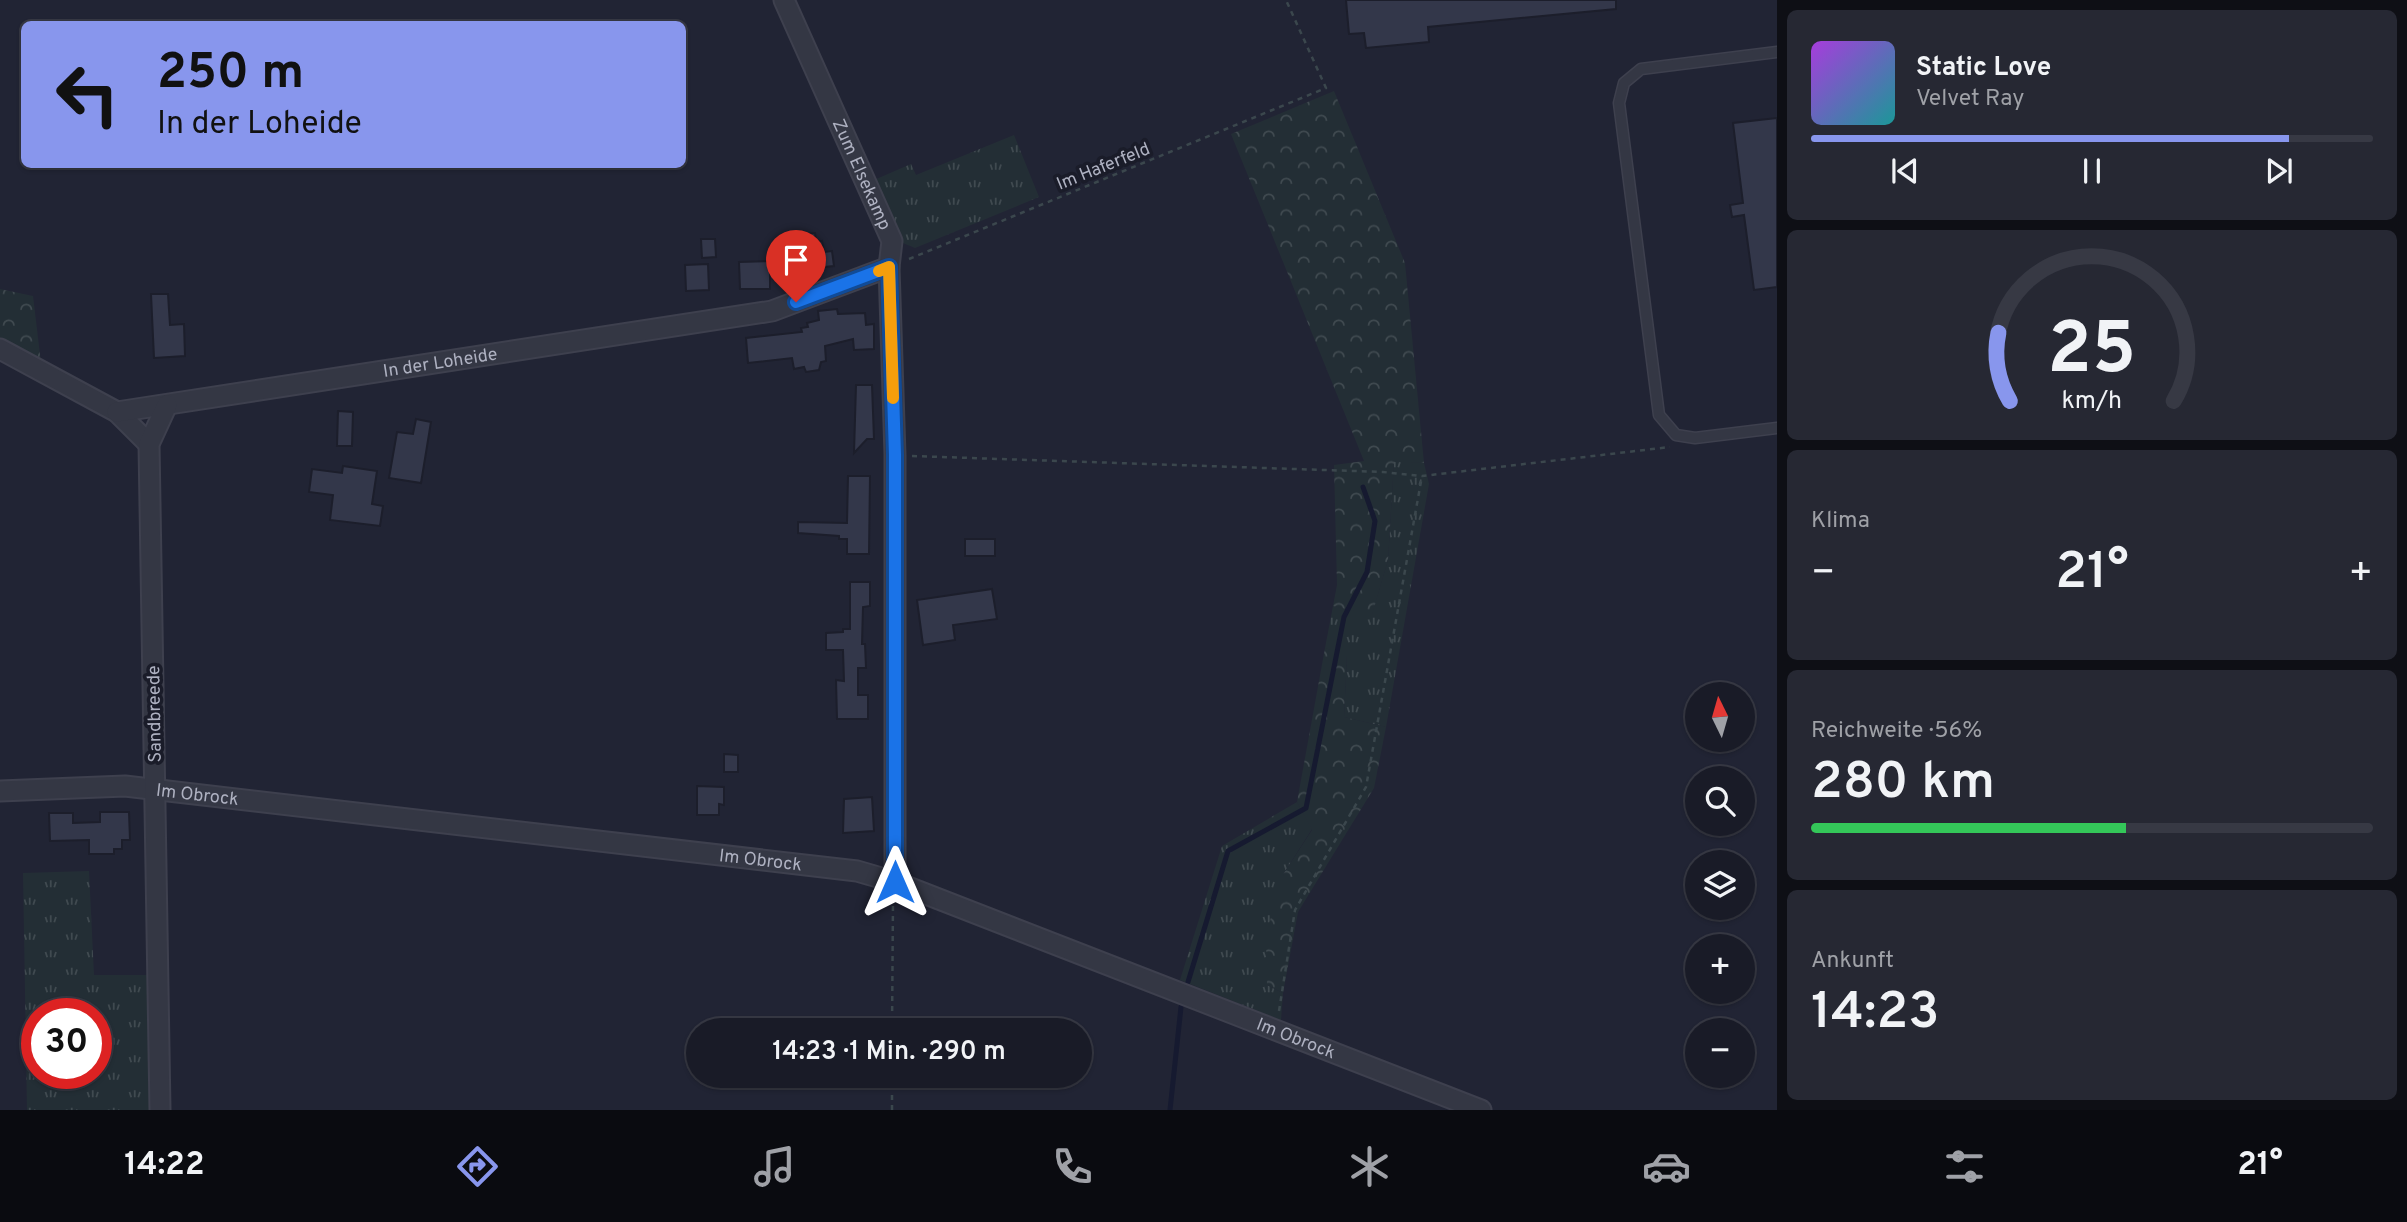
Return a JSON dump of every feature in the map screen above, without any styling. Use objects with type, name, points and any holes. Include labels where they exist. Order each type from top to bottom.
[{"type":"street","name":"Zum Elsekamp","points":[[785,0],[892,241],[889,267],[895,455],[895,882]]},
{"type":"street","name":"In der Loheide","points":[[117,412],[772,311],[889,267]]},
{"type":"street","points":[[0,348],[117,412],[149,444]]},
{"type":"street","name":"Sandbreede","points":[[160,1110],[149,444],[167,405]]},
{"type":"street","name":"Im Obrock","points":[[0,791],[125,786],[857,872],[895,882],[1481,1110]]},
{"type":"lane","points":[[1777,52],[1641,69],[1624,83],[1619,103],[1659,415],[1676,435],[1695,438],[1777,428]]},
{"type":"path","name":"Im Haferfeld","points":[[889,267],[1326,88],[1286,0]]},
{"type":"path","points":[[895,455],[1383,472],[1422,476],[1681,446]]},
{"type":"path","points":[[1276,1032],[1295,910],[1366,787],[1422,476]]},
{"type":"path","points":[[892,1018],[895,882]]},
{"type":"path","points":[[892,1088],[892,1110]]},
{"type":"green space","points":[[1334,91],[1405,263],[1424,463],[1394,462],[1388,560],[1372,615],[1333,606],[1337,585],[1334,465],[1364,461],[1231,134]]},
{"type":"green space","points":[[1014,135],[1039,197],[915,248],[903,243],[874,180],[911,164],[916,175]]},
{"type":"green space","points":[[0,289],[33,296],[41,363],[0,338]]},
{"type":"green space","points":[[1394,461],[1424,463],[1429,484],[1386,727],[1344,717],[1347,656],[1325,648],[1333,606],[1372,614],[1388,560]]},
{"type":"green space","points":[[1325,648],[1347,655],[1344,717],[1386,727],[1374,788],[1298,912],[1283,993],[1267,985],[1266,934],[1284,873],[1312,830],[1297,802]]},
{"type":"green space","points":[[1297,802],[1312,829],[1284,873],[1267,985],[1283,993],[1281,1020],[1180,980],[1222,846]]},
{"type":"green space","points":[[89,871],[94,975],[153,975],[155,1110],[27,1110],[27,1089],[112,1089],[112,998],[25,998],[23,873]]},
{"type":"building","points":[[1346,0],[1616,0],[1616,9],[1428,27],[1429,42],[1366,48],[1364,33],[1349,34]]},
{"type":"building","points":[[1777,118],[1777,287],[1754,290],[1744,215],[1732,217],[1730,205],[1743,203],[1733,123]]},
{"type":"building","points":[[815,233],[816,242],[822,241],[824,252],[832,251],[834,266],[796,270],[795,260],[779,261],[777,244],[794,241],[794,235]]},
{"type":"building","points":[[701,239],[715,239],[716,257],[702,258]]},
{"type":"building","points":[[770,261],[770,289],[740,289],[739,262]]},
{"type":"building","points":[[708,264],[709,290],[686,291],[685,265]]},
{"type":"building","points":[[151,294],[168,294],[170,325],[184,324],[185,356],[154,358]]},
{"type":"building","points":[[837,309],[838,314],[865,313],[866,325],[874,324],[874,349],[854,350],[853,339],[825,346],[826,361],[821,362],[819,370],[806,372],[804,367],[794,369],[792,358],[748,363],[746,338],[802,332],[801,328],[808,327],[807,323],[819,320],[818,311]]},
{"type":"building","points":[[856,385],[872,385],[874,439],[867,439],[854,453]]},
{"type":"building","points":[[338,411],[353,412],[352,446],[337,446]]},
{"type":"building","points":[[416,419],[431,422],[421,483],[389,478],[397,432],[413,434]]},
{"type":"building","points":[[343,466],[377,471],[372,504],[383,506],[380,526],[330,520],[333,495],[309,492],[312,469],[342,473]]},
{"type":"building","points":[[848,476],[870,476],[869,554],[847,554],[847,539],[839,539],[839,536],[798,533],[798,522],[847,523]]},
{"type":"building","points":[[965,539],[995,539],[995,556],[965,556]]},
{"type":"building","points":[[850,582],[870,582],[870,606],[863,607],[862,644],[865,644],[866,668],[858,668],[858,695],[868,695],[868,719],[837,719],[836,680],[844,681],[843,650],[826,650],[826,633],[850,629]]},
{"type":"building","points":[[992,589],[997,619],[953,625],[955,640],[923,645],[917,600]]},
{"type":"building","points":[[724,754],[738,755],[738,772],[724,772]]},
{"type":"building","points":[[697,786],[724,787],[724,805],[719,804],[719,815],[697,815]]},
{"type":"building","points":[[872,797],[874,831],[843,833],[844,799]]},
{"type":"building","points":[[100,812],[129,812],[130,840],[122,840],[122,849],[114,849],[114,854],[89,854],[89,840],[50,841],[49,813],[73,813],[73,823],[100,822]]},
{"type":"waterway","points":[[1188,982],[1228,851],[1306,808],[1344,617],[1367,572],[1375,521],[1363,487]]},
{"type":"waterway","points":[[1170,1110],[1181,1007]]},
{"type":"slow traffic","points":[[879,271],[889,267],[893,398]]},
{"type":"route","points":[[796,302],[889,267],[895,455],[895,882]]}]
